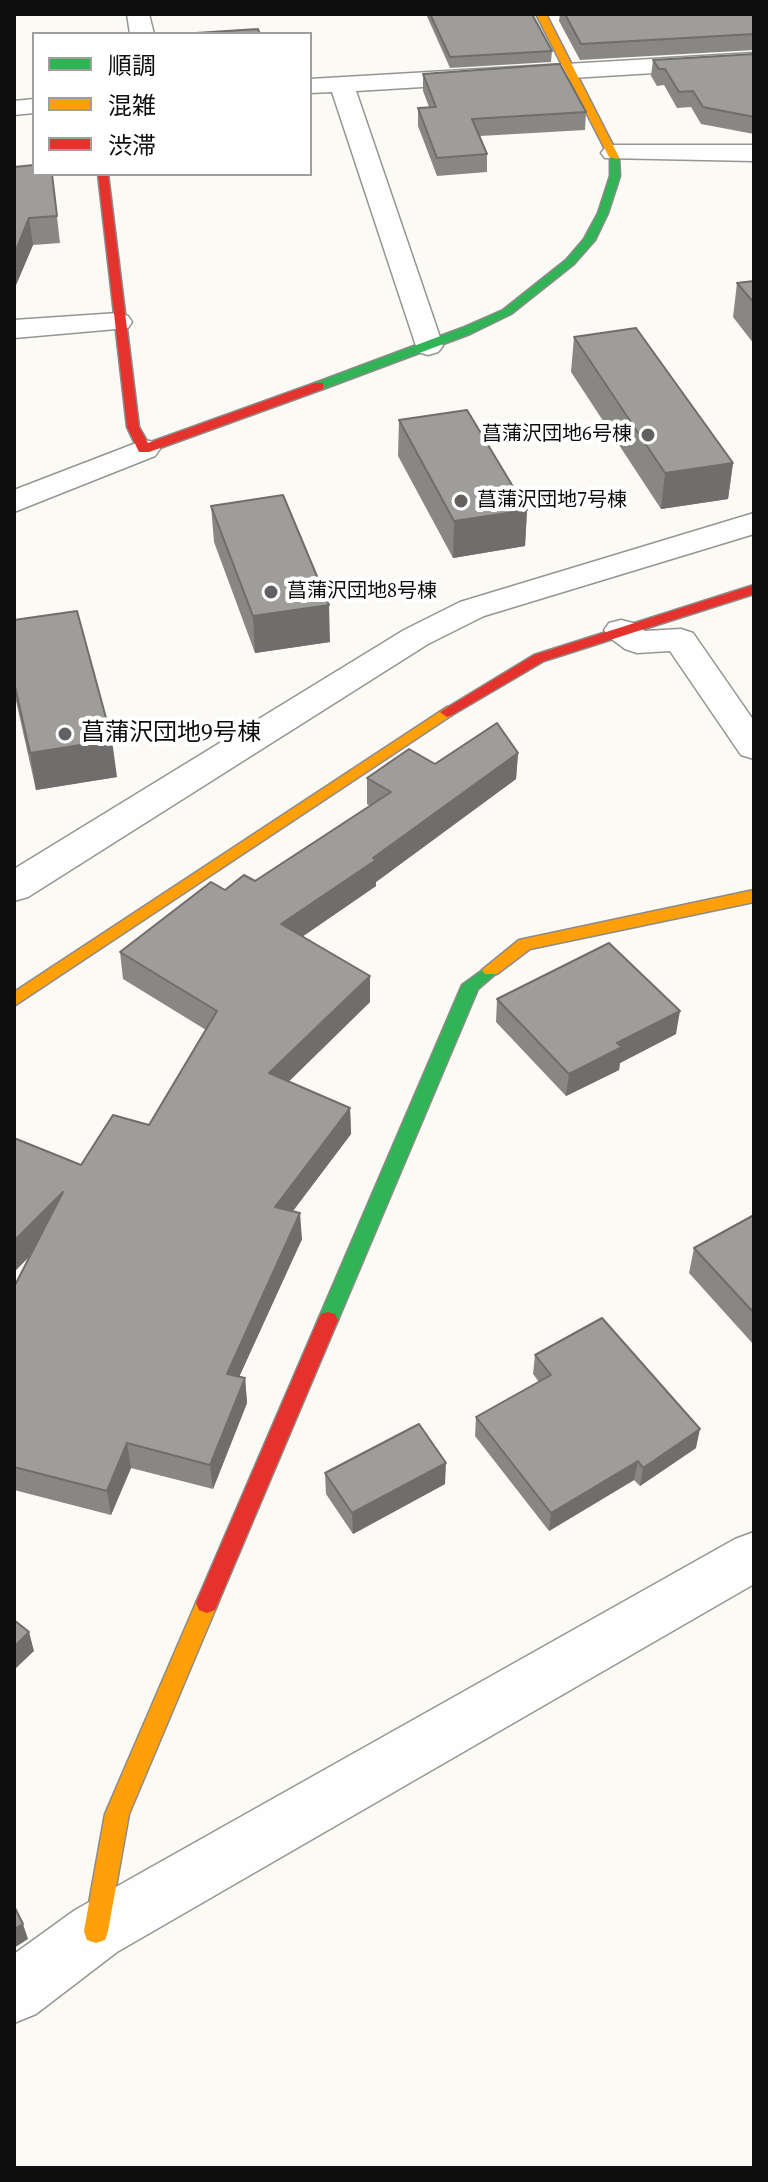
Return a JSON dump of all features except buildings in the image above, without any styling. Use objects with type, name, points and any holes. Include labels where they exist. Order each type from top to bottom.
[{"type":"street","points":[[14,502],[144,449],[193,434],[428,346],[507,312],[570,262],[589,240],[603,213],[615,176],[614,153],[541,14]]},
{"type":"street","points":[[312,86],[754,60]]},
{"type":"street","points":[[342,84],[428,346]]},
{"type":"street","points":[[614,153],[754,153]]},
{"type":"street","points":[[103,176],[118,322],[133,427],[144,449]]},
{"type":"street","points":[[14,329],[118,322]]},
{"type":"street","points":[[14,887],[416,637],[472,609],[754,523]]},
{"type":"street","points":[[14,1000],[472,696],[539,658],[754,589]]},
{"type":"street","points":[[621,630],[637,642],[681,640],[719,700],[754,747]]},
{"type":"street","points":[[96,1931],[117,1814],[471,985],[525,944],[754,896]]},
{"type":"street","points":[[14,1992],[96,1931],[754,1556]]},
{"type":"traffic: fast","points":[[319,386],[466,331],[507,312],[570,262],[589,240],[603,213],[615,176],[614,157]]},
{"type":"traffic: fast","points":[[328,1320],[471,985],[491,970]]},
{"type":"traffic: slow","points":[[541,14],[614,157]]},
{"type":"traffic: slow","points":[[14,1000],[447,712]]},
{"type":"traffic: slow","points":[[491,970],[525,944],[754,896]]},
{"type":"traffic: slow","points":[[96,1931],[117,1814],[207,1603]]},
{"type":"traffic: jam","points":[[103,176],[133,427],[144,449],[319,386]]},
{"type":"traffic: jam","points":[[447,712],[539,658],[754,589]]},
{"type":"traffic: jam","points":[[207,1603],[328,1320]]},
{"type":"place","name":"菖蒲沢団地6号棟","points":[[648,435]]},
{"type":"place","name":"菖蒲沢団地7号棟","points":[[461,501]]},
{"type":"place","name":"菖蒲沢団地8号棟","points":[[271,592]]},
{"type":"place","name":"菖蒲沢団地9号棟","points":[[65,734]]}]
